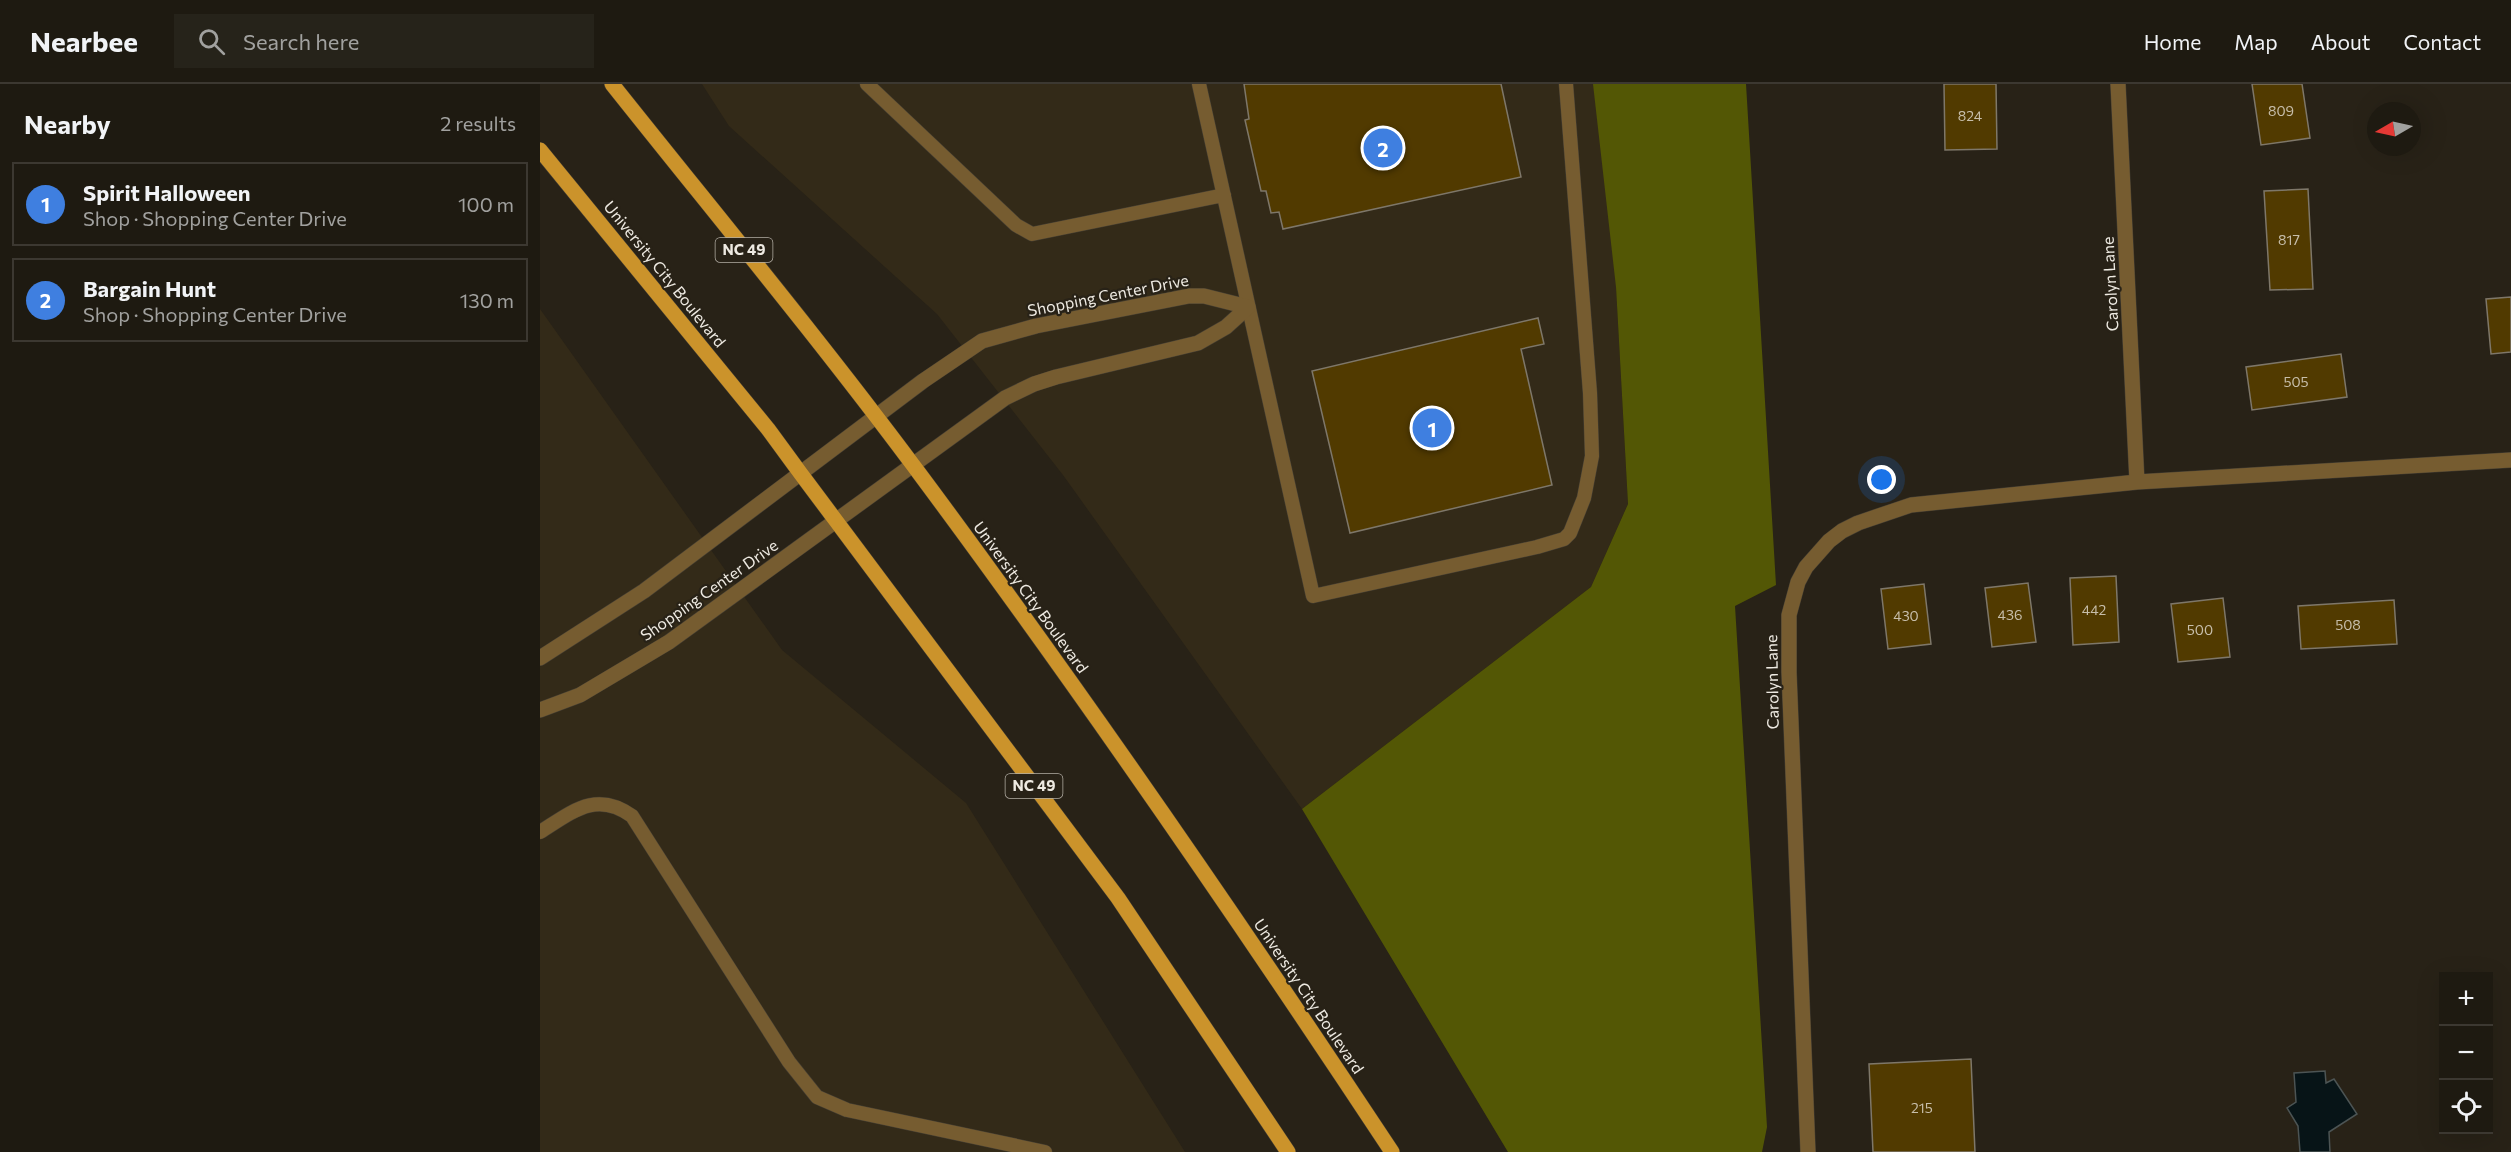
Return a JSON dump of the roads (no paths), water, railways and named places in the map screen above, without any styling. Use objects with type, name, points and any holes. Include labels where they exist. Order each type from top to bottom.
[{"type":"main road","name":"University City Boulevard","points":[[612,84],[876,417],[1038,636],[1181,838],[1392,1152]]},
{"type":"main road","name":"University City Boulevard","points":[[540,150],[761,420],[1118,898],[1288,1152]]},
{"type":"street","name":"Carolyn Lane","points":[[2118,84],[2137,482]]},
{"type":"street","name":"Shopping Center Drive","points":[[540,658],[644,591],[970,348],[999,335],[1189,296],[1204,296],[1248,307]]},
{"type":"street","name":"Shopping Center Drive","points":[[540,710],[580,695],[669,642],[988,409],[1022,388],[1056,377],[1198,343],[1226,327],[1248,307]]},
{"type":"street","name":"Carolyn Lane","points":[[1808,1152],[1788,672],[1789,615],[1798,582],[1806,567],[1828,541],[1858,523],[1911,505],[2137,482],[2511,460]]},
{"type":"lane","points":[[867,84],[1016,225],[1032,234],[1224,195]]},
{"type":"lane","points":[[1199,84],[1313,596],[1538,547],[1564,538],[1574,524],[1584,498],[1592,456],[1590,393],[1566,84]]},
{"type":"lane","points":[[540,832],[589,804],[613,805],[632,816],[789,1062],[817,1097],[847,1110],[1045,1152]]},
{"type":"place","name":"Bargain Hunt","points":[[1383,148]]},
{"type":"place","name":"Spirit Halloween","points":[[1432,428]]}]
